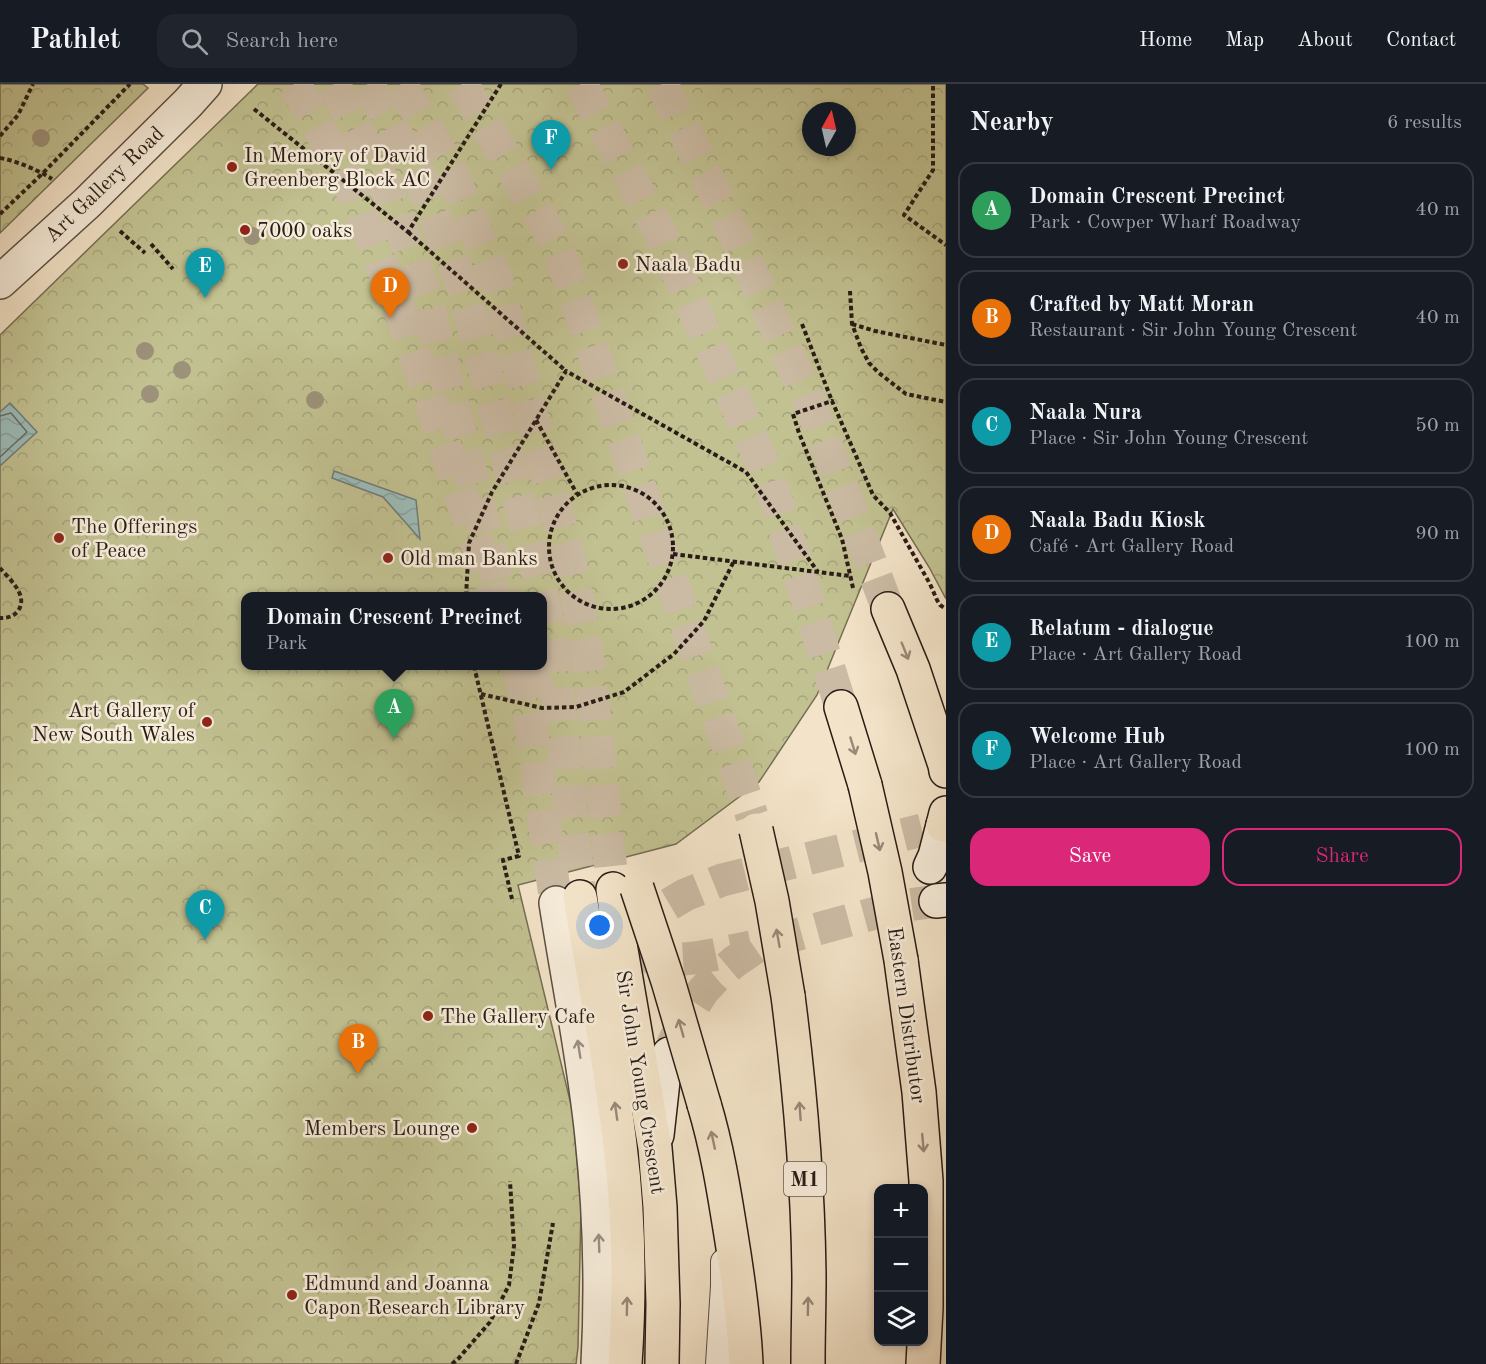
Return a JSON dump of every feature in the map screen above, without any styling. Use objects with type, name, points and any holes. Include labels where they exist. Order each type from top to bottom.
[{"type":"main road","points":[[888,609],[913,669],[946,771]]},
{"type":"main road","name":"Eastern Distributor","points":[[841,707],[865,785],[885,872],[902,960],[919,1092],[926,1180],[926,1308],[923,1364]]},
{"type":"main road","name":"M1","points":[[754,823],[772,901],[797,1068],[806,1178],[809,1277],[808,1364]]},
{"type":"main road","name":"Sir John Young Crescent","points":[[662,1364],[660,1207],[655,1148],[628,943],[625,889],[668,981],[711,1126],[724,1191]]},
{"type":"main road","points":[[568,900],[611,1078],[620,1146],[628,1256],[625,1364]]},
{"type":"main road","points":[[724,1191],[737,1272],[746,1364]]},
{"type":"street","name":"Art Gallery Road","points":[[0,282],[87,203],[205,84]]},
{"type":"street","points":[[930,867],[935,856],[939,823]]},
{"type":"street","points":[[568,900],[597,1183],[600,1312],[598,1364]]},
{"type":"street","points":[[655,1148],[664,1072],[669,1054]]},
{"type":"lane","points":[[719,1364],[724,1286],[724,1191]]},
{"type":"path","points":[[0,136],[18,115],[33,84]]},
{"type":"path","points":[[0,214],[130,84]]},
{"type":"path","points":[[408,232],[501,84]]},
{"type":"path","points":[[933,86],[933,170],[904,214],[946,245]]},
{"type":"path","points":[[254,109],[408,232],[566,371],[746,472],[818,572]]},
{"type":"path","points":[[151,244],[173,269]]},
{"type":"path","points":[[850,291],[852,324],[869,363],[906,394],[946,402]]},
{"type":"path","points":[[802,324],[831,401],[873,495],[890,513],[937,600],[946,609]]},
{"type":"path","points":[[852,324],[875,331],[946,345]]},
{"type":"path","points":[[466,592],[469,543],[492,492],[566,371]]},
{"type":"path","points":[[831,401],[793,414],[842,539],[855,597]]},
{"type":"path","points":[[536,420],[577,494]]},
{"type":"path","points":[[603,485],[624,486],[645,494],[661,509],[671,528],[674,550],[666,578],[652,595],[633,606],[612,610],[590,607],[564,589],[552,570],[548,549],[551,527],[561,508],[577,494],[603,485]]},
{"type":"path","points":[[673,554],[850,576]]},
{"type":"path","points":[[480,694],[542,708],[576,707],[624,692],[674,654],[705,621],[734,561]]},
{"type":"path","points":[[0,568],[21,594],[20,607],[17,611],[10,618],[0,618]]},
{"type":"path","points":[[475,670],[519,856],[503,860],[507,875]]},
{"type":"path","points":[[452,1364],[490,1322],[509,1285],[513,1246],[510,1180]]},
{"type":"path","points":[[516,1364],[539,1303],[554,1222]]},
{"type":"green space","points":[[0,84],[143,84],[148,88],[0,233]]},
{"type":"green space","points":[[258,84],[946,84],[946,599],[893,509],[817,695],[759,782],[676,844],[518,885],[573,1113],[581,1208],[576,1364],[0,1364],[0,335]]},
{"type":"water","points":[[10,403],[37,432],[0,466],[0,412]]},
{"type":"water","points":[[334,471],[416,500],[420,539],[383,497],[332,478]]},
{"type":"tunnel","points":[[294,84],[355,196],[404,321],[493,592]]},
{"type":"tunnel","points":[[334,84],[387,190],[426,298],[501,592]]},
{"type":"tunnel","points":[[368,84],[419,176],[463,287],[542,592]]},
{"type":"tunnel","points":[[401,84],[451,171],[496,279],[574,579],[590,674],[613,889]]},
{"type":"tunnel","points":[[462,84],[557,245],[752,816]]},
{"type":"tunnel","points":[[581,84],[660,233],[769,478],[841,707]]},
{"type":"tunnel","points":[[662,84],[727,218],[813,410],[888,609]]},
{"type":"tunnel","points":[[547,620],[553,651],[580,897]]},
{"type":"tunnel","points":[[519,670],[528,706],[556,903]]},
{"type":"tunnel","points":[[528,670],[555,716]]},
{"type":"tunnel","points":[[630,933],[653,914],[685,895],[722,880],[922,830]]},
{"type":"tunnel","points":[[672,1046],[685,1019],[703,991],[734,962],[759,945],[901,906],[936,901]]},
{"type":"tunnel","points":[[635,952],[649,957],[678,959],[708,956],[751,947]]},
{"type":"place","name":"In Memory of David Greenberg Block AC","points":[[232,167]]},
{"type":"place","name":"Welcome Hub","points":[[551,170]]},
{"type":"place","name":"7000 oaks","points":[[245,230]]},
{"type":"place","name":"Naala Badu","points":[[623,264]]},
{"type":"place","name":"Relatum - dialogue","points":[[205,298]]},
{"type":"place","name":"Naala Badu Kiosk","points":[[390,318]]},
{"type":"place","name":"The Offerings of Peace","points":[[59,538]]},
{"type":"place","name":"Old man Banks","points":[[388,558]]},
{"type":"place","name":"Art Gallery of New South Wales","points":[[207,722]]},
{"type":"place","name":"Domain Crescent Precinct","points":[[394,739]]},
{"type":"place","name":"Naala Nura","points":[[205,940]]},
{"type":"place","name":"The Gallery Cafe","points":[[428,1016]]},
{"type":"place","name":"Crafted by Matt Moran","points":[[358,1074]]},
{"type":"place","name":"Members Lounge","points":[[472,1128]]},
{"type":"place","name":"Edmund and Joanna Capon Research Library","points":[[292,1295]]}]
